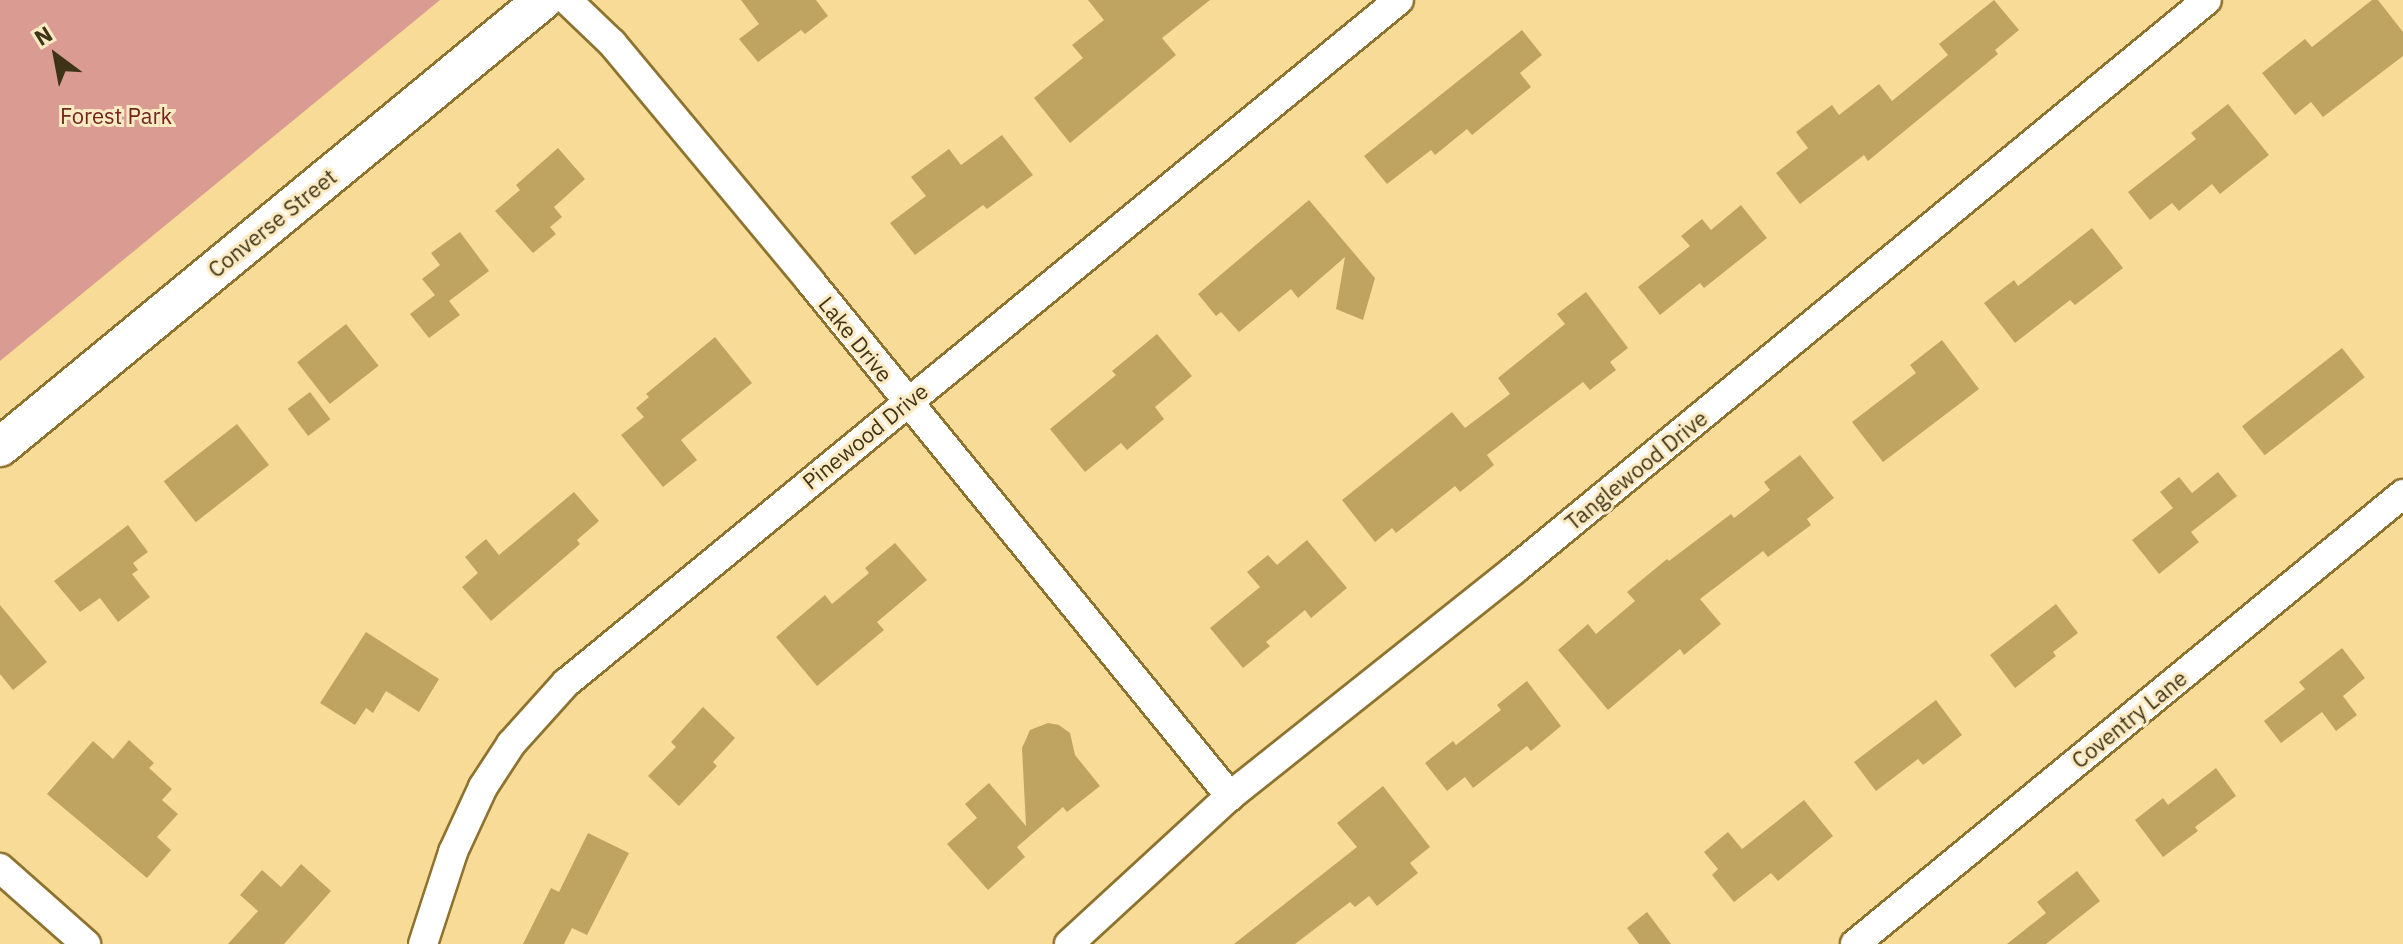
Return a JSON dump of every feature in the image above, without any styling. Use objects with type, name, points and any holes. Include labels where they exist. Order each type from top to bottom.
[{"type":"main road","name":"Converse Street","points":[[0,447],[543,0]]},
{"type":"street","name":"Lake Drive","points":[[567,0],[612,43],[1230,796]]},
{"type":"street","name":"Pinewood Drive","points":[[423,944],[438,893],[472,809],[511,744],[544,705],[907,402],[1399,0]]},
{"type":"street","name":"Tanglewood Drive","points":[[1069,944],[1230,796],[1526,560],[2207,0]]},
{"type":"street","name":"Coventry Lane","points":[[1855,944],[2403,494]]},
{"type":"street","points":[[0,868],[78,942]]},
{"type":"green space","name":"Forest Park","points":[[0,0],[440,0],[0,361]]},
{"type":"building","points":[[741,0],[816,0],[828,16],[805,34],[801,30],[758,62],[739,39],[759,24]]},
{"type":"building","points":[[1088,0],[1210,0],[1162,38],[1176,55],[1070,143],[1034,98],[1083,58],[1072,45],[1104,20]]},
{"type":"building","points":[[1994,0],[2019,30],[1995,50],[1998,54],[1868,161],[1864,155],[1800,204],[1776,173],[1808,148],[1796,132],[1832,105],[1839,115],[1879,84],[1892,101],[1948,55],[1939,44]]},
{"type":"building","points":[[2372,0],[2378,0],[2403,32],[2403,56],[2323,117],[2311,102],[2295,115],[2262,73],[2305,39],[2312,47]]},
{"type":"building","points":[[1522,30],[1542,55],[1520,73],[1531,87],[1472,135],[1467,129],[1435,155],[1431,150],[1387,184],[1364,156]]},
{"type":"building","points":[[2228,104],[2269,155],[2220,194],[2212,184],[2179,211],[2172,203],[2150,220],[2128,192],[2196,139],[2191,133]]},
{"type":"building","points":[[1002,135],[1033,175],[987,209],[983,205],[915,255],[890,223],[926,196],[911,177],[949,149],[961,165]]},
{"type":"building","points":[[558,148],[585,179],[554,207],[562,217],[550,227],[556,234],[533,253],[495,211],[520,190],[516,185]]},
{"type":"building","points":[[1309,200],[1375,278],[1363,320],[1336,309],[1345,257],[1298,298],[1291,289],[1239,332],[1221,312],[1216,316],[1198,294]]},
{"type":"building","points":[[1741,205],[1767,238],[1704,288],[1700,283],[1660,315],[1638,287],[1690,246],[1681,236],[1702,219],[1711,230]]},
{"type":"building","points":[[2092,228],[2123,268],[2075,305],[2070,300],[2015,343],[1984,303],[2014,280],[2018,286]]},
{"type":"building","points":[[460,232],[489,271],[449,301],[460,315],[429,338],[410,314],[435,295],[422,279],[440,265],[431,253]]},
{"type":"building","points":[[1586,292],[1628,348],[1610,362],[1616,370],[1590,390],[1583,382],[1487,455],[1494,465],[1460,492],[1455,486],[1396,533],[1392,528],[1375,542],[1342,500],[1452,412],[1465,428],[1510,394],[1498,378],[1565,324],[1557,314]]},
{"type":"building","points":[[346,324],[379,366],[330,404],[297,362]]},
{"type":"building","points":[[1157,334],[1192,376],[1155,407],[1164,419],[1127,450],[1121,443],[1085,472],[1050,429],[1116,375],[1112,371]]},
{"type":"building","points":[[715,337],[752,383],[681,440],[697,460],[663,487],[621,435],[644,417],[636,408],[649,397],[646,394]]},
{"type":"building","points":[[1942,340],[1979,389],[1883,462],[1852,422],[1916,373],[1910,365]]},
{"type":"building","points":[[2342,348],[2365,377],[2265,455],[2242,426]]},
{"type":"building","points":[[310,392],[330,419],[308,436],[288,409]]},
{"type":"building","points":[[237,424],[269,465],[196,522],[164,481]]},
{"type":"building","points":[[1800,455],[1834,498],[1807,519],[1811,525],[1768,557],[1763,551],[1700,599],[1721,624],[1684,655],[1680,649],[1608,710],[1558,650],[1588,624],[1596,634],[1635,601],[1627,592],[1667,559],[1669,561],[1731,514],[1734,518],[1770,490],[1764,482]]},
{"type":"building","points":[[2218,472],[2237,496],[2191,532],[2199,542],[2159,574],[2132,540],[2173,508],[2160,492],[2179,477],[2192,493]]},
{"type":"building","points":[[574,492],[599,521],[577,540],[580,544],[491,621],[462,587],[478,573],[465,557],[486,539],[499,555]]},
{"type":"building","points":[[128,525],[148,552],[133,563],[138,570],[132,574],[150,597],[118,622],[100,598],[80,612],[54,581]]},
{"type":"building","points":[[1307,540],[1347,588],[1311,618],[1305,610],[1266,642],[1270,646],[1243,668],[1210,628],[1260,587],[1247,572],[1268,555],[1277,565]]},
{"type":"building","points":[[895,543],[927,580],[877,622],[884,630],[817,686],[776,637],[825,595],[832,604],[869,573],[865,568]]},
{"type":"building","points":[[2056,604],[2078,633],[2053,652],[2056,656],[2015,688],[1990,655]]},
{"type":"building","points":[[0,605],[47,662],[13,690],[0,674]]},
{"type":"building","points":[[366,632],[439,679],[419,712],[386,691],[373,713],[366,708],[355,725],[320,703]]},
{"type":"building","points":[[2342,648],[2365,678],[2343,696],[2357,715],[2336,731],[2322,712],[2281,743],[2264,721],[2305,689],[2299,682]]},
{"type":"building","points":[[1527,681],[1561,726],[1531,751],[1527,746],[1473,788],[1465,777],[1447,791],[1425,763],[1453,741],[1456,745],[1501,710],[1497,705]]},
{"type":"building","points":[[1936,700],[1962,735],[1923,765],[1918,759],[1876,791],[1854,762]]},
{"type":"building","points":[[703,707],[735,738],[713,762],[717,766],[679,806],[648,776],[676,747],[671,742]]},
{"type":"building","points":[[1048,723],[1059,725],[1070,733],[1075,755],[1100,786],[1067,812],[1063,807],[1017,847],[1025,857],[988,890],[947,844],[977,818],[965,804],[989,783],[1026,826],[1022,748],[1030,730]]},
{"type":"building","points":[[129,740],[154,763],[149,768],[172,789],[162,800],[178,814],[157,837],[171,850],[147,878],[47,794],[93,741],[113,759]]},
{"type":"building","points":[[2216,768],[2236,796],[2195,827],[2198,831],[2163,857],[2135,820],[2163,798],[2168,805]]},
{"type":"building","points":[[1383,786],[1430,847],[1410,863],[1418,873],[1377,906],[1369,896],[1355,907],[1350,902],[1295,944],[1234,944],[1357,847],[1337,823]]},
{"type":"building","points":[[1804,800],[1833,836],[1778,881],[1771,873],[1734,902],[1712,875],[1718,869],[1704,852],[1728,832],[1742,849]]},
{"type":"building","points":[[588,833],[629,853],[587,935],[572,928],[564,944],[523,944],[551,888],[559,892]]},
{"type":"building","points":[[301,864],[331,891],[284,944],[228,944],[258,911],[240,895],[262,870],[281,887]]},
{"type":"building","points":[[2077,871],[2100,901],[2046,944],[2007,944],[2046,913],[2037,902]]},
{"type":"building","points":[[1647,912],[1671,944],[1639,944],[1627,928]]}]
